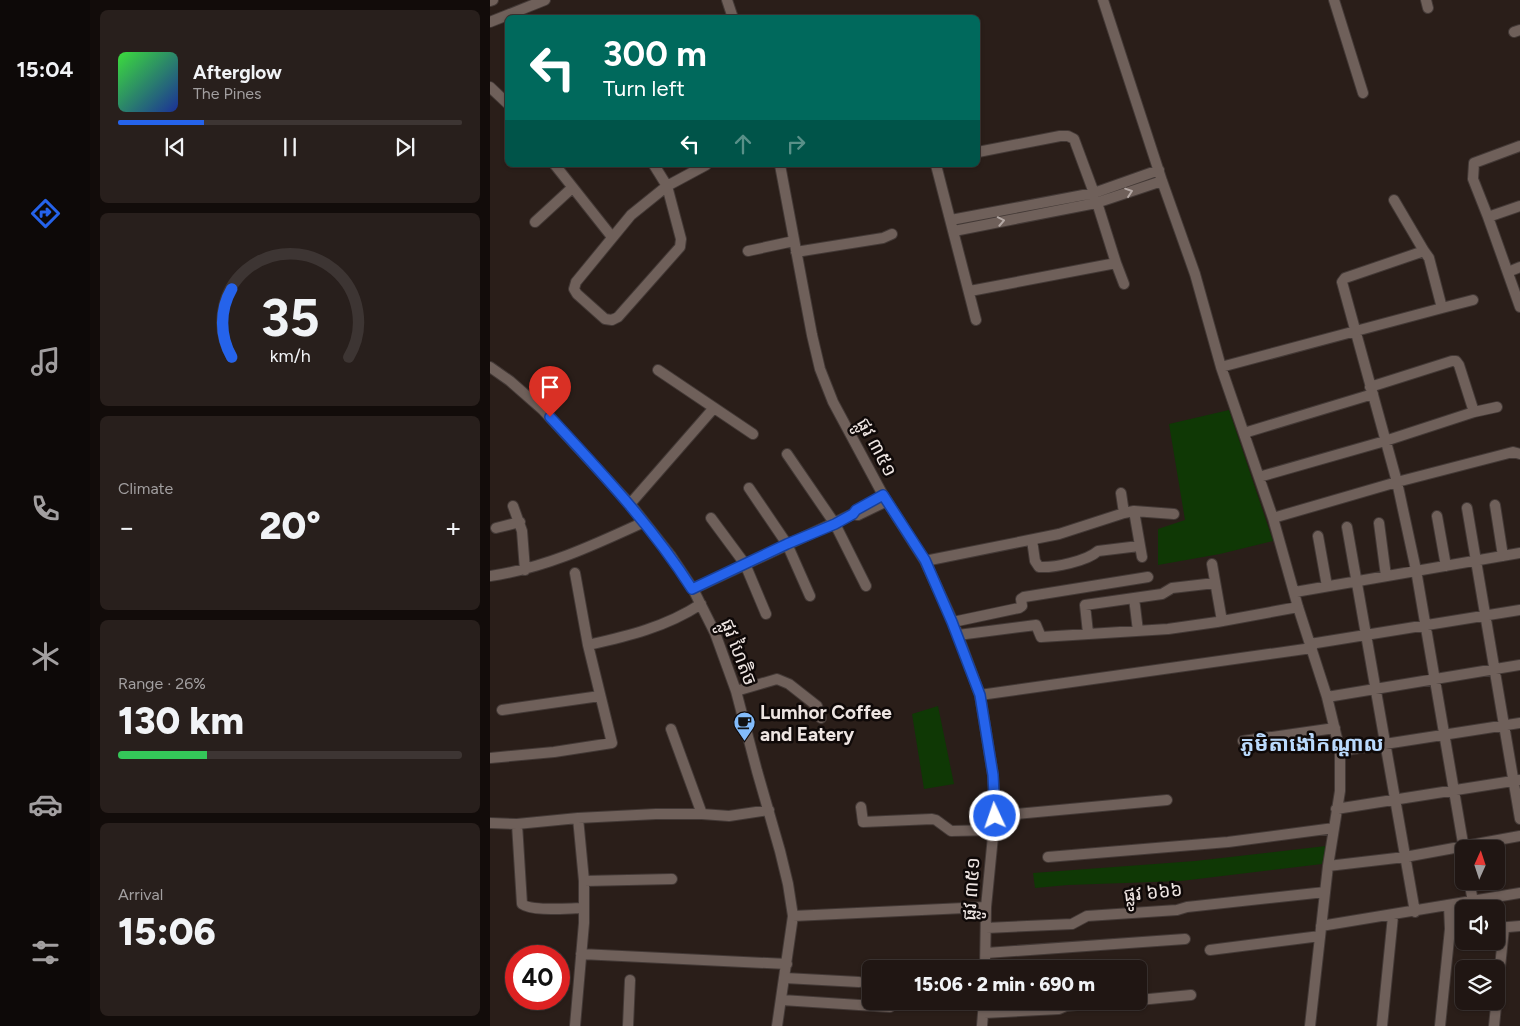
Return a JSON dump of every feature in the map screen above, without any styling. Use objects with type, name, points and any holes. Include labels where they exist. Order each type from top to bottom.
[{"type":"street","points":[[508,15],[545,0]]},
{"type":"street","points":[[729,0],[732,15]]},
{"type":"street","points":[[1334,0],[1363,93]]},
{"type":"street","points":[[1106,1],[1162,181],[1195,274],[1221,367],[1273,518],[1298,607],[1327,697],[1340,751],[1340,790],[1328,866],[1310,1026]]},
{"type":"street","points":[[490,22],[505,16]]},
{"type":"street","points":[[491,90],[505,102]]},
{"type":"street","points":[[980,152],[1060,136],[1068,136],[1074,139],[1124,284]]},
{"type":"street","points":[[1520,146],[1474,163],[1473,178],[1520,307]]},
{"type":"street","points":[[556,167],[612,237]]},
{"type":"street","points":[[655,167],[667,186],[682,239],[680,247],[618,317],[612,320],[605,319],[577,294],[574,289],[576,282],[630,214],[667,186],[702,167]]},
{"type":"street","name":"ផ្លូវ ៣៥១","points":[[780,167],[820,369],[833,402],[885,498],[925,560],[958,635],[980,695],[993,775],[995,816],[986,907],[986,960]]},
{"type":"street","points":[[937,167],[976,320]]},
{"type":"street","points":[[951,220],[1095,198],[1159,170]]},
{"type":"street","points":[[954,230],[1162,181]]},
{"type":"street","points":[[534,222],[572,188]]},
{"type":"street","points":[[1394,200],[1429,258],[1442,308]]},
{"type":"street","points":[[1488,217],[1520,206]]},
{"type":"street","points":[[796,252],[883,238],[892,234]]},
{"type":"street","points":[[748,251],[794,241]]},
{"type":"street","points":[[1424,251],[1342,280],[1397,482],[1416,570],[1446,734],[1463,840]]},
{"type":"street","points":[[970,291],[1116,263]]},
{"type":"street","points":[[1508,272],[1520,267]]},
{"type":"street","points":[[1221,367],[1473,300]]},
{"type":"street","points":[[1244,433],[1371,391],[1452,361],[1456,361],[1459,364],[1474,412]]},
{"type":"street","name":"ផ្លូវ ហៃតិច","points":[[490,367],[510,381],[543,410],[630,504],[671,556],[701,604],[715,633],[736,691],[788,884],[793,916],[777,1026]]},
{"type":"street","points":[[658,370],[753,434]]},
{"type":"street","points":[[1259,477],[1385,441],[1474,412],[1497,407]]},
{"type":"street","points":[[630,504],[714,409]]},
{"type":"street","points":[[1273,518],[1397,482],[1513,452],[1520,454]]},
{"type":"street","points":[[787,454],[835,524],[866,586]]},
{"type":"street","points":[[749,488],[787,544],[810,596]]},
{"type":"street","points":[[1121,493],[1129,512],[1142,557]]},
{"type":"street","points":[[692,589],[787,544],[835,524],[853,514],[856,510],[885,498]]},
{"type":"street","points":[[1495,505],[1503,556]]},
{"type":"street","points":[[513,506],[520,522],[525,570]]},
{"type":"street","points":[[1467,508],[1504,725],[1517,780],[1520,819]]},
{"type":"street","points":[[925,560],[1059,534],[1129,512],[1174,514]]},
{"type":"street","points":[[1437,516],[1446,566]]},
{"type":"street","points":[[711,518],[744,564],[766,614]]},
{"type":"street","points":[[496,528],[520,522]]},
{"type":"street","points":[[490,576],[525,570],[574,554],[644,522]]},
{"type":"street","points":[[1379,523],[1386,576]]},
{"type":"street","points":[[1347,527],[1415,912]]},
{"type":"street","points":[[1318,536],[1327,586]]},
{"type":"street","points":[[1032,540],[1035,562],[1039,567],[1084,559],[1098,551],[1139,546]]},
{"type":"street","points":[[1295,592],[1520,553]]},
{"type":"street","points":[[1212,564],[1222,621]]},
{"type":"street","points":[[490,758],[554,752],[612,743],[588,645],[575,573]]},
{"type":"street","points":[[952,622],[1019,608],[1022,606],[1021,599],[1024,597],[1148,577]]},
{"type":"street","points":[[1088,633],[1085,605],[1162,594],[1172,588],[1216,583]]},
{"type":"street","points":[[1134,598],[1138,631]]},
{"type":"street","points":[[588,645],[643,632],[666,623],[701,604]]},
{"type":"street","points":[[958,635],[1036,625],[1041,636],[1138,631],[1222,621],[1298,607]]},
{"type":"street","points":[[980,695],[1311,646],[1520,610]]},
{"type":"street","points":[[1327,697],[1520,665]]},
{"type":"street","points":[[736,691],[777,680],[789,684],[817,706],[821,718]]},
{"type":"street","points":[[502,710],[600,696]]},
{"type":"street","points":[[1340,751],[1520,723]]},
{"type":"street","points":[[1243,741],[1335,728]]},
{"type":"street","points":[[671,729],[702,814]]},
{"type":"street","points":[[1336,809],[1517,780]]},
{"type":"street","points":[[995,816],[1167,800]]},
{"type":"street","points":[[862,807],[862,822],[932,819],[951,831],[994,830]]},
{"type":"street","points":[[490,823],[516,824],[578,818],[656,814],[729,816],[769,810]]},
{"type":"street","points":[[575,1026],[584,908],[584,881],[578,818]]},
{"type":"street","points":[[516,824],[522,904],[526,907],[537,908],[584,908]]},
{"type":"street","points":[[1048,857],[1228,842],[1334,828]]},
{"type":"street","points":[[1500,840],[1520,836]]},
{"type":"street","points":[[1328,866],[1455,848]]},
{"type":"street","points":[[584,881],[672,879]]},
{"type":"street","name":"ផ្លូវ ៦៦៦","points":[[986,928],[1072,924],[1087,916],[1177,910],[1186,907],[1325,892]]},
{"type":"street","points":[[1478,900],[1520,893]]},
{"type":"street","points":[[1210,950],[1455,905]]},
{"type":"street","points":[[1440,1026],[1450,929],[1448,906]]},
{"type":"street","points":[[793,916],[986,907]]},
{"type":"street","points":[[1382,1026],[1393,916]]},
{"type":"street","points":[[1505,928],[1520,926]]},
{"type":"street","points":[[1450,929],[1455,929]]},
{"type":"street","points":[[986,953],[1185,939]]},
{"type":"street","points":[[1494,1026],[1499,950]]},
{"type":"street","points":[[581,954],[787,964]]},
{"type":"street","points":[[785,978],[859,982]]},
{"type":"street","points":[[628,1026],[630,980]]},
{"type":"street","points":[[1147,999],[1191,996]]},
{"type":"street","points":[[782,1000],[862,1005]]},
{"type":"street","points":[[982,1026],[984,1013],[1040,1010]]},
{"type":"green space","points":[[1229,410],[1273,541],[1220,554],[1158,565],[1158,529],[1185,520],[1169,424]]},
{"type":"green space","points":[[938,706],[954,784],[924,789],[912,714]]},
{"type":"green space","points":[[1326,846],[1322,864],[1181,881],[1035,888],[1033,873],[1195,861]]},
{"type":"place","name":"Lumhor Coffee and Eatery","points":[[744,742]]},
{"type":"district","name":"ភូមិតាងៅកណ្តាល","points":[[1312,743]]},
{"type":"route","points":[[550,417],[630,504],[671,556],[692,589],[787,544],[835,524],[883,495],[925,560],[952,622],[980,695],[993,775],[995,816]]}]
